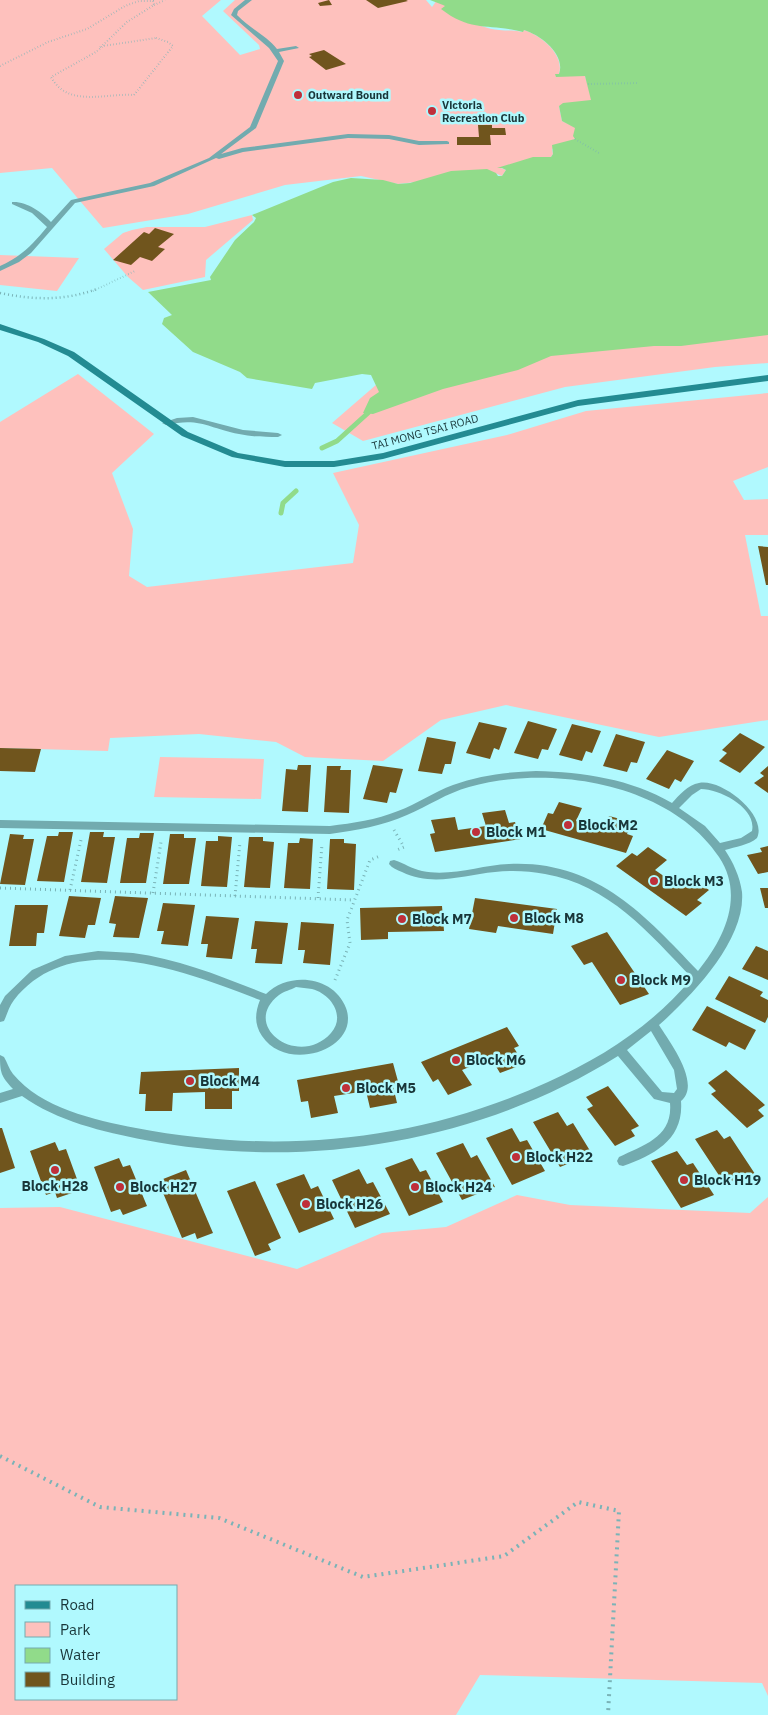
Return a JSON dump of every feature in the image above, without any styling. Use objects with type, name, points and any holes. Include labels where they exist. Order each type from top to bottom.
[{"type":"street","name":"TAI MONG TSAI ROAD","points":[[0,327],[48,343],[71,354],[166,423],[210,446],[243,457],[295,464],[334,464],[377,459],[578,403],[768,378]]},
{"type":"lane","points":[[211,159],[253,128],[281,61],[277,51],[270,43],[234,16],[236,10],[249,0]]},
{"type":"lane","points":[[277,51],[296,48]]},
{"type":"lane","points":[[0,268],[17,261],[29,252],[73,201],[152,185],[211,159],[242,150],[348,136],[389,137],[419,143],[447,144]]},
{"type":"lane","points":[[14,203],[37,213],[47,220],[51,227]]},
{"type":"lane","points":[[166,423],[181,419],[196,419],[215,423],[230,430],[278,435]]},
{"type":"lane","points":[[0,824],[322,830],[353,827],[376,822],[419,806],[450,790],[480,781],[514,775],[548,774],[613,784],[644,794],[673,808],[700,828],[718,848],[734,879],[737,896],[733,920],[713,957],[698,978],[674,1006],[653,1025],[619,1049],[576,1074],[510,1104],[471,1117],[389,1138],[346,1144],[260,1148],[225,1146],[153,1137],[78,1117],[37,1101],[16,1086],[2,1067],[0,1060]]},
{"type":"lane","points":[[673,808],[693,789],[714,786],[729,791],[755,812],[760,822],[754,835],[718,848]]},
{"type":"lane","points":[[394,864],[410,872],[429,877],[456,876],[476,871],[520,868],[564,875],[585,882],[605,891],[622,903],[698,978]]},
{"type":"lane","points":[[0,1018],[5,998],[28,979],[52,964],[78,957],[108,956],[169,964],[198,972],[266,998]]},
{"type":"lane","points":[[296,983],[320,986],[338,1000],[342,1011],[340,1028],[328,1043],[316,1049],[290,1050],[278,1046],[268,1039],[262,1030],[259,1019],[260,1008],[266,998],[274,991],[296,983]]},
{"type":"lane","points":[[619,1049],[658,1096],[666,1099],[675,1098],[682,1094],[684,1086],[681,1070],[653,1025]]},
{"type":"lane","points":[[0,1098],[22,1091]]},
{"type":"lane","points":[[623,1162],[665,1138],[676,1120],[675,1098]]},
{"type":"path","points":[[0,66],[48,42],[87,29],[125,6],[149,0],[153,1],[154,4]]},
{"type":"path","points":[[100,47],[110,43],[157,38],[167,40],[173,46],[134,95],[79,97],[63,92],[54,84],[52,77],[76,64],[100,47],[127,22],[154,4],[165,0]]},
{"type":"path","points":[[588,84],[639,83]]},
{"type":"path","points":[[575,139],[599,153]]},
{"type":"path","points":[[0,293],[56,300],[91,294],[134,272]]},
{"type":"path","points":[[70,890],[83,826]]},
{"type":"path","points":[[154,893],[163,827]]},
{"type":"path","points":[[234,896],[242,829]]},
{"type":"path","points":[[318,898],[322,830]]},
{"type":"path","points":[[395,850],[404,847]]},
{"type":"path","points":[[330,992],[350,943],[347,920],[370,860],[387,854]]},
{"type":"path","points":[[0,888],[354,900]]},
{"type":"path","points":[[0,1456],[100,1507],[219,1518],[363,1577],[504,1556],[578,1502],[619,1511],[608,1715]]},
{"type":"green space","points":[[0,0],[221,0],[202,16],[240,55],[260,49],[259,45],[223,11],[235,0],[426,0],[432,7],[437,0],[466,19],[482,26],[491,29],[522,32],[524,30],[537,36],[555,53],[560,67],[559,74],[585,76],[592,99],[589,102],[559,106],[562,121],[575,127],[575,139],[552,149],[553,154],[551,157],[501,168],[506,170],[502,176],[495,173],[398,184],[361,176],[285,185],[188,214],[103,228],[52,168],[0,173]]},
{"type":"green space","points":[[252,215],[253,220],[206,260],[205,277],[143,290],[128,277],[104,249],[123,233],[132,230],[147,227],[205,227]]},
{"type":"green space","points":[[0,255],[79,258],[57,291],[0,285]]},
{"type":"green space","points":[[768,323],[768,363],[715,367],[565,387],[363,441],[332,423],[384,378]]},
{"type":"green space","points":[[78,374],[154,434],[112,473],[133,529],[129,576],[147,587],[353,563],[359,525],[333,473],[507,435],[586,411],[768,393],[768,467],[733,481],[744,500],[768,499],[768,535],[745,535],[761,616],[768,616],[768,720],[659,737],[506,705],[441,720],[383,761],[305,757],[276,742],[199,734],[110,738],[108,751],[0,748],[0,422]]},
{"type":"green space","points":[[160,757],[264,759],[261,799],[154,797]]},
{"type":"green space","points":[[517,1195],[570,1205],[750,1213],[768,1197],[768,1696],[762,1683],[480,1675],[456,1715],[0,1715],[0,1208],[60,1207],[297,1269],[382,1233],[446,1227]]},
{"type":"water","points":[[430,0],[768,0],[768,335],[681,346],[654,346],[551,356],[518,370],[443,389],[373,414],[363,413],[370,398],[379,392],[371,375],[362,374],[315,383],[312,389],[247,378],[240,372],[193,352],[162,324],[164,318],[172,315],[148,292],[211,280],[210,277],[235,240],[254,222],[256,218],[252,215],[333,182],[351,178],[383,180],[398,184],[410,183],[451,171],[487,169],[498,176],[502,176],[506,170],[497,168],[533,157],[551,157],[553,154],[552,145],[575,139],[573,136],[575,128],[562,121],[559,106],[563,103],[591,100],[585,76],[556,77],[555,74],[559,74],[559,60],[550,47],[538,36],[524,30],[523,32],[481,26],[462,21],[441,9],[445,6]]},
{"type":"building","points":[[329,0],[332,5],[320,6],[318,3]]},
{"type":"building","points":[[366,0],[406,0],[408,1],[378,8]]},
{"type":"building","points":[[324,50],[346,64],[326,70],[309,57],[312,56],[309,54]]},
{"type":"building","points":[[478,125],[492,125],[492,128],[505,128],[506,135],[490,135],[491,145],[457,145],[457,137],[479,137]]},
{"type":"building","points":[[155,228],[174,234],[158,247],[165,249],[152,261],[140,257],[131,265],[113,260],[144,232],[149,234]]},
{"type":"building","points":[[758,546],[768,547],[768,585],[766,585]]},
{"type":"building","points":[[528,721],[557,729],[548,750],[542,749],[538,759],[514,753]]},
{"type":"building","points":[[479,722],[507,728],[499,750],[494,748],[490,759],[466,753]]},
{"type":"building","points":[[572,724],[601,731],[592,753],[586,751],[582,761],[559,755]]},
{"type":"building","points":[[740,733],[765,747],[740,773],[719,761],[727,753],[722,750]]},
{"type":"building","points":[[616,734],[645,742],[637,763],[631,762],[627,772],[603,766]]},
{"type":"building","points":[[427,737],[456,742],[451,764],[445,764],[442,774],[418,771]]},
{"type":"building","points":[[0,748],[41,749],[35,772],[0,771]]},
{"type":"building","points":[[667,750],[694,761],[681,782],[675,779],[669,789],[646,779]]},
{"type":"building","points":[[298,765],[311,765],[308,812],[282,811],[286,769],[297,770]]},
{"type":"building","points":[[373,765],[403,769],[396,793],[390,792],[387,803],[363,799]]},
{"type":"building","points":[[327,766],[341,766],[340,770],[351,770],[349,813],[324,812]]},
{"type":"building","points":[[768,766],[768,793],[754,783],[764,776],[760,773]]},
{"type":"building","name":"Block M2","points":[[559,802],[582,808],[576,821],[604,828],[609,816],[632,822],[627,834],[633,836],[626,853],[541,829],[548,813],[553,814]]},
{"type":"building","name":"Block M1","points":[[505,810],[509,823],[515,822],[521,839],[435,852],[430,834],[435,833],[431,820],[455,817],[458,830],[486,826],[482,813]]},
{"type":"building","points":[[59,832],[73,832],[64,882],[37,881],[47,836],[58,836]]},
{"type":"building","points":[[90,832],[104,832],[103,837],[115,837],[107,883],[81,882]]},
{"type":"building","points":[[140,833],[154,833],[146,883],[120,883],[127,838],[139,838]]},
{"type":"building","points":[[10,834],[24,835],[23,839],[34,839],[25,885],[0,884]]},
{"type":"building","points":[[170,834],[184,834],[184,838],[196,838],[189,884],[163,884]]},
{"type":"building","points":[[218,836],[232,837],[227,887],[201,886],[206,841],[218,841]]},
{"type":"building","points":[[249,837],[263,837],[263,841],[274,842],[270,888],[244,887]]},
{"type":"building","points":[[300,838],[313,839],[310,889],[284,888],[288,843],[299,843]]},
{"type":"building","points":[[330,839],[344,839],[344,843],[356,844],[354,890],[327,889]]},
{"type":"building","points":[[768,846],[768,872],[758,874],[747,855],[762,852],[760,848]]},
{"type":"building","name":"Block M3","points":[[648,847],[667,860],[655,870],[678,886],[690,876],[709,890],[697,900],[702,903],[686,916],[616,866],[632,853],[637,856]]},
{"type":"building","points":[[760,888],[768,888],[768,908],[765,908]]},
{"type":"building","points":[[69,896],[101,898],[95,925],[88,925],[85,938],[59,936]]},
{"type":"building","points":[[115,896],[148,898],[139,938],[113,937],[116,924],[109,923]]},
{"type":"building","name":"Block M8","points":[[475,898],[557,909],[553,934],[498,926],[496,933],[469,929]]},
{"type":"building","points":[[163,903],[195,905],[188,946],[161,944],[164,931],[157,931]]},
{"type":"building","points":[[15,905],[48,905],[44,933],[37,933],[36,946],[9,946]]},
{"type":"building","name":"Block M7","points":[[442,906],[444,931],[388,932],[388,939],[361,940],[360,908]]},
{"type":"building","points":[[206,916],[239,918],[232,959],[206,957],[208,944],[201,944]]},
{"type":"building","points":[[255,921],[288,923],[282,964],[255,963],[257,949],[251,949]]},
{"type":"building","points":[[301,922],[334,924],[330,965],[303,963],[305,950],[298,950]]},
{"type":"building","name":"Block M9","points":[[607,932],[649,994],[620,1005],[592,962],[584,965],[571,946]]},
{"type":"building","points":[[756,946],[768,951],[768,980],[742,969]]},
{"type":"building","points":[[729,976],[763,992],[760,996],[768,1000],[768,1017],[765,1023],[715,999]]},
{"type":"building","points":[[707,1006],[756,1030],[745,1050],[729,1042],[726,1047],[692,1030]]},
{"type":"building","name":"Block M6","points":[[507,1027],[519,1046],[514,1048],[524,1064],[500,1073],[491,1058],[462,1070],[472,1085],[448,1095],[438,1079],[433,1082],[421,1062]]},
{"type":"building","name":"Block M5","points":[[393,1063],[399,1085],[393,1086],[397,1103],[370,1108],[366,1091],[334,1096],[338,1113],[311,1118],[308,1101],[301,1102],[297,1080]]},
{"type":"building","name":"Block M4","points":[[239,1068],[239,1091],[232,1091],[232,1109],[205,1109],[205,1092],[173,1093],[172,1111],[145,1111],[146,1094],[139,1094],[141,1072]]},
{"type":"building","points":[[726,1070],[765,1105],[758,1110],[764,1116],[747,1128],[711,1094],[716,1091],[708,1083]]},
{"type":"building","points":[[608,1086],[639,1126],[631,1130],[635,1136],[615,1146],[587,1109],[593,1106],[586,1097]]},
{"type":"building","points":[[558,1112],[567,1126],[573,1123],[592,1154],[560,1167],[533,1122]]},
{"type":"building","points":[[0,1128],[2,1128],[15,1168],[0,1173]]},
{"type":"building","name":"Block H22","points":[[512,1128],[520,1142],[527,1140],[545,1171],[512,1185],[486,1138]]},
{"type":"building","points":[[717,1130],[724,1139],[730,1136],[757,1177],[736,1186],[732,1180],[724,1183],[695,1139]]},
{"type":"building","name":"Block H28","points":[[55,1142],[59,1151],[66,1149],[81,1190],[57,1198],[55,1192],[46,1195],[30,1151]]},
{"type":"building","points":[[463,1143],[471,1158],[477,1155],[495,1187],[462,1200],[436,1153]]},
{"type":"building","name":"Block H19","points":[[677,1151],[687,1165],[693,1163],[714,1195],[681,1208],[651,1161]]},
{"type":"building","name":"Block H27","points":[[119,1158],[123,1167],[130,1165],[147,1206],[123,1215],[120,1209],[111,1212],[94,1167]]},
{"type":"building","name":"Block H24","points":[[412,1158],[420,1172],[426,1170],[443,1202],[409,1216],[385,1168]]},
{"type":"building","points":[[359,1169],[367,1184],[373,1182],[390,1214],[355,1228],[332,1180]]},
{"type":"building","points":[[186,1170],[213,1233],[197,1239],[195,1233],[182,1238],[158,1181]]},
{"type":"building","name":"Block H26","points":[[304,1174],[311,1189],[318,1186],[334,1219],[299,1233],[276,1184]]},
{"type":"building","points":[[255,1181],[281,1238],[268,1244],[271,1250],[255,1256],[227,1191]]},
{"type":"waterway","points":[[322,448],[337,441],[368,413]]},
{"type":"waterway","points":[[281,513],[283,503],[296,491]]},
{"type":"place","name":"Outward Bound","points":[[298,95]]},
{"type":"place","name":"Victoria Recreation Club","points":[[432,111]]},
{"type":"place","name":"Block M2","points":[[568,825]]},
{"type":"place","name":"Block M1","points":[[476,832]]},
{"type":"place","name":"Block M3","points":[[654,881]]},
{"type":"place","name":"Block M8","points":[[514,918]]},
{"type":"place","name":"Block M7","points":[[402,919]]},
{"type":"place","name":"Block M9","points":[[621,980]]},
{"type":"place","name":"Block M6","points":[[456,1060]]},
{"type":"place","name":"Block M4","points":[[190,1081]]},
{"type":"place","name":"Block M5","points":[[346,1088]]},
{"type":"place","name":"Block H22","points":[[516,1157]]},
{"type":"place","name":"Block H28","points":[[55,1170]]},
{"type":"place","name":"Block H19","points":[[684,1180]]},
{"type":"place","name":"Block H27","points":[[120,1187]]},
{"type":"place","name":"Block H24","points":[[415,1187]]},
{"type":"place","name":"Block H26","points":[[306,1204]]}]
